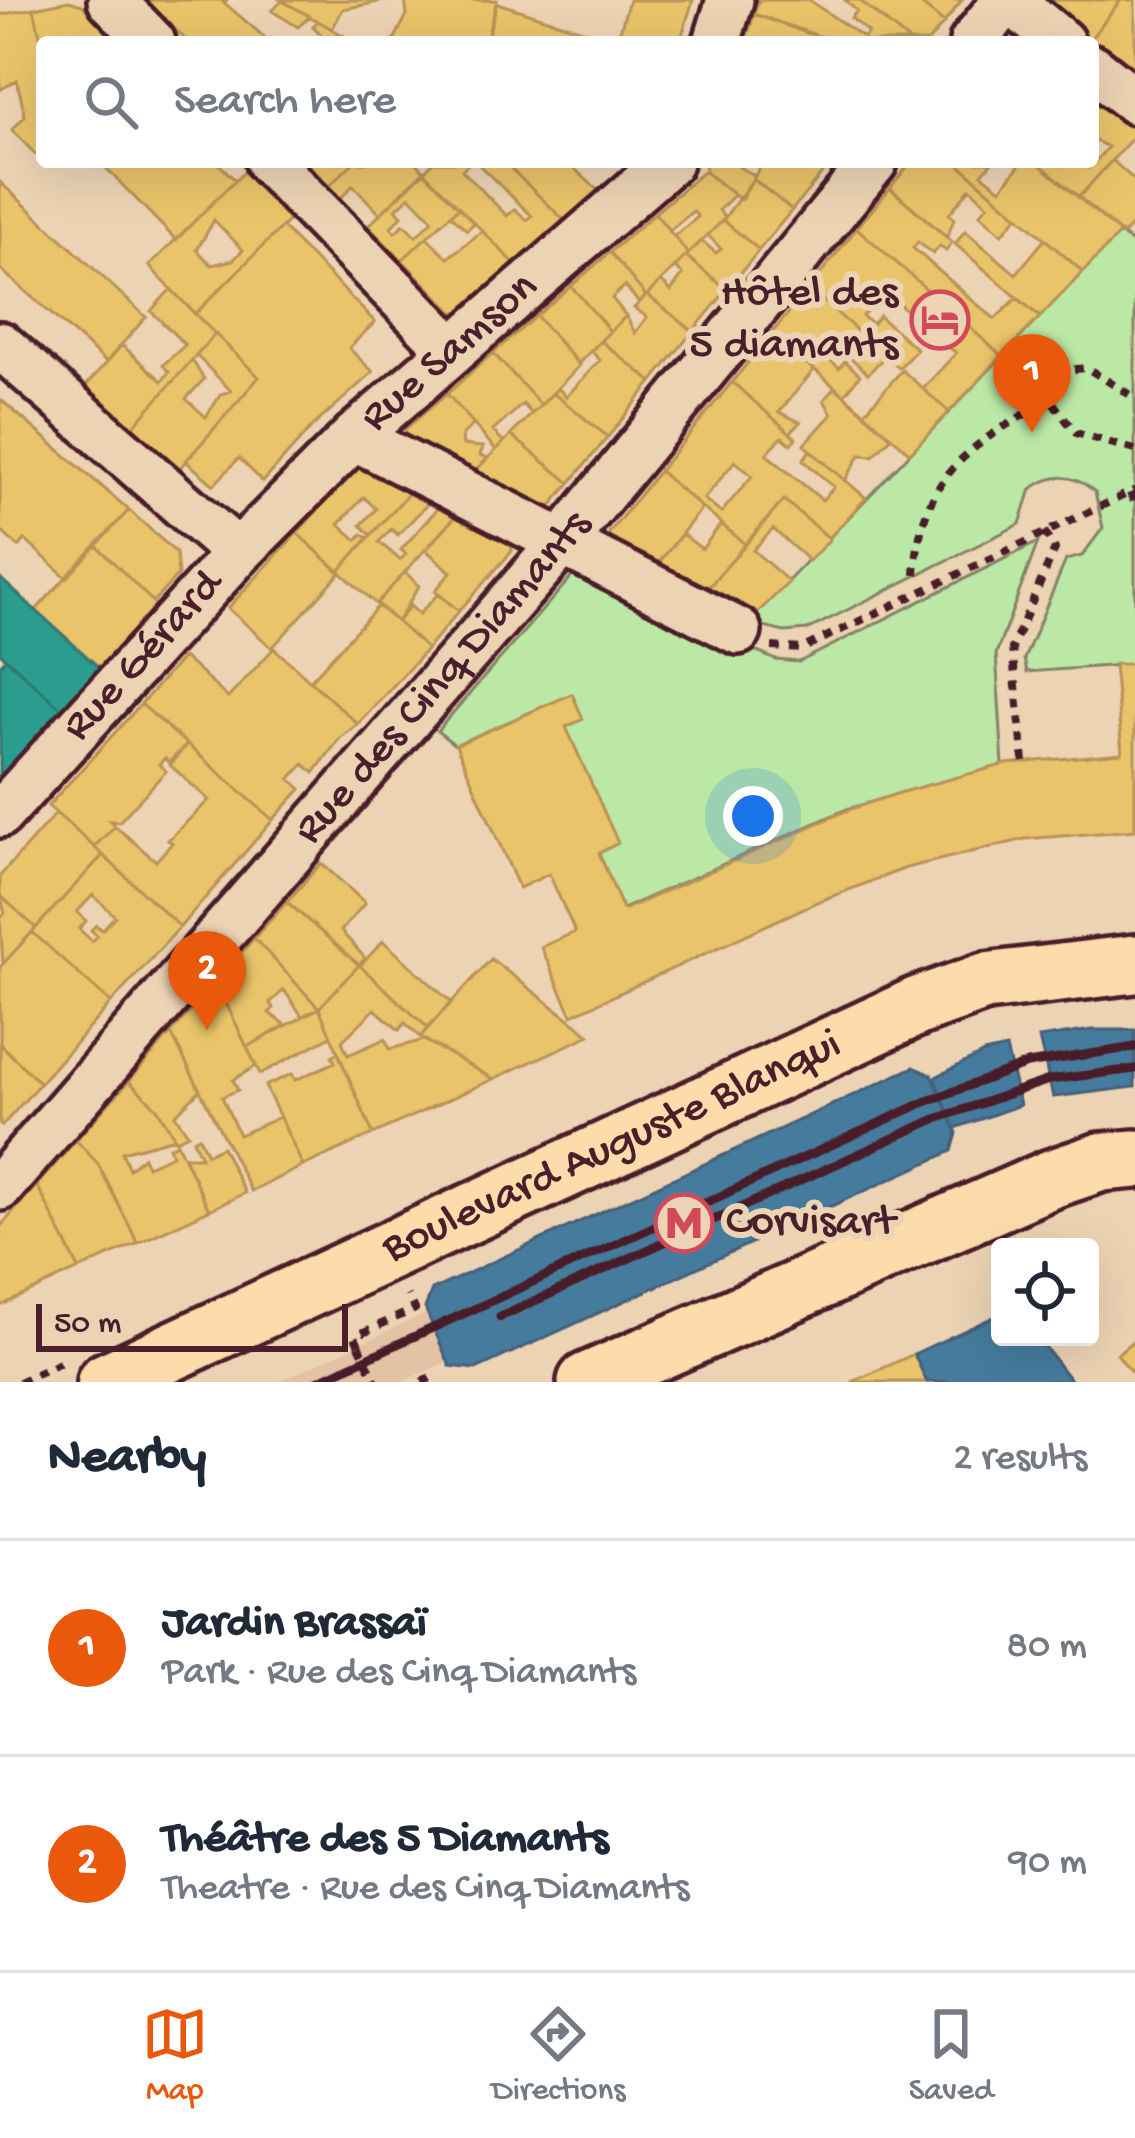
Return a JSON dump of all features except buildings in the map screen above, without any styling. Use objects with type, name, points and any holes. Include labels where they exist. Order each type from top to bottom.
[{"type":"main road","name":"Boulevard Auguste Blanqui","points":[[106,1382],[918,1006],[985,982],[1056,969],[1135,964]]},
{"type":"main road","points":[[587,1382],[1051,1180],[1101,1162],[1135,1159]]},
{"type":"street","points":[[111,0],[146,36]]},
{"type":"street","points":[[719,36],[730,0]]},
{"type":"street","points":[[978,36],[1008,0],[1053,36]]},
{"type":"street","points":[[1099,73],[1135,101]]},
{"type":"street","points":[[275,168],[452,350]]},
{"type":"street","name":"Rue Samson","points":[[238,554],[354,437],[662,168]]},
{"type":"street","name":"Rue des Cinq Diamants","points":[[0,1187],[562,544],[869,168]]},
{"type":"street","points":[[0,345],[238,554]]},
{"type":"street","points":[[354,437],[738,631]]},
{"type":"street","name":"Rue Gérard","points":[[0,814],[238,554]]},
{"type":"path","points":[[1036,408],[1036,379],[1066,367],[1104,374],[1135,398]]},
{"type":"path","points":[[915,575],[924,511],[935,487],[981,438],[1053,403],[1076,433],[1135,449]]},
{"type":"path","points":[[738,631],[775,648],[801,649],[1101,503],[1132,492],[1135,505]]},
{"type":"path","points":[[1024,762],[1012,647],[1055,549],[1043,529]]},
{"type":"path","points":[[376,1382],[355,1336],[415,1309],[408,1295]]},
{"type":"shaded area","points":[[427,1313],[448,1361],[402,1382],[277,1382]]},
{"type":"green space","points":[[1120,233],[1135,245],[1135,664],[1027,672],[1024,659],[1066,560],[1082,556],[1103,528],[1095,492],[1063,477],[1031,489],[1020,524],[807,630],[784,632],[748,623]]},
{"type":"green space","points":[[1038,542],[996,654],[1003,765],[847,809],[622,909],[599,853],[617,843],[566,727],[583,719],[572,694],[455,745],[437,731],[574,574],[776,660],[799,662]]},
{"type":"railway","points":[[315,1382],[925,1102],[1027,1064],[1135,1047]]},
{"type":"railway","points":[[500,1317],[933,1120],[1049,1080],[1135,1069]]},
{"type":"place","name":"Hôtel des 5 diamants","points":[[940,320]]},
{"type":"place","name":"Jardin Brassaï","points":[[1032,433]]},
{"type":"place","name":"Théâtre des 5 Diamants","points":[[207,1030]]},
{"type":"place","name":"Corvisart","points":[[684,1223]]}]
